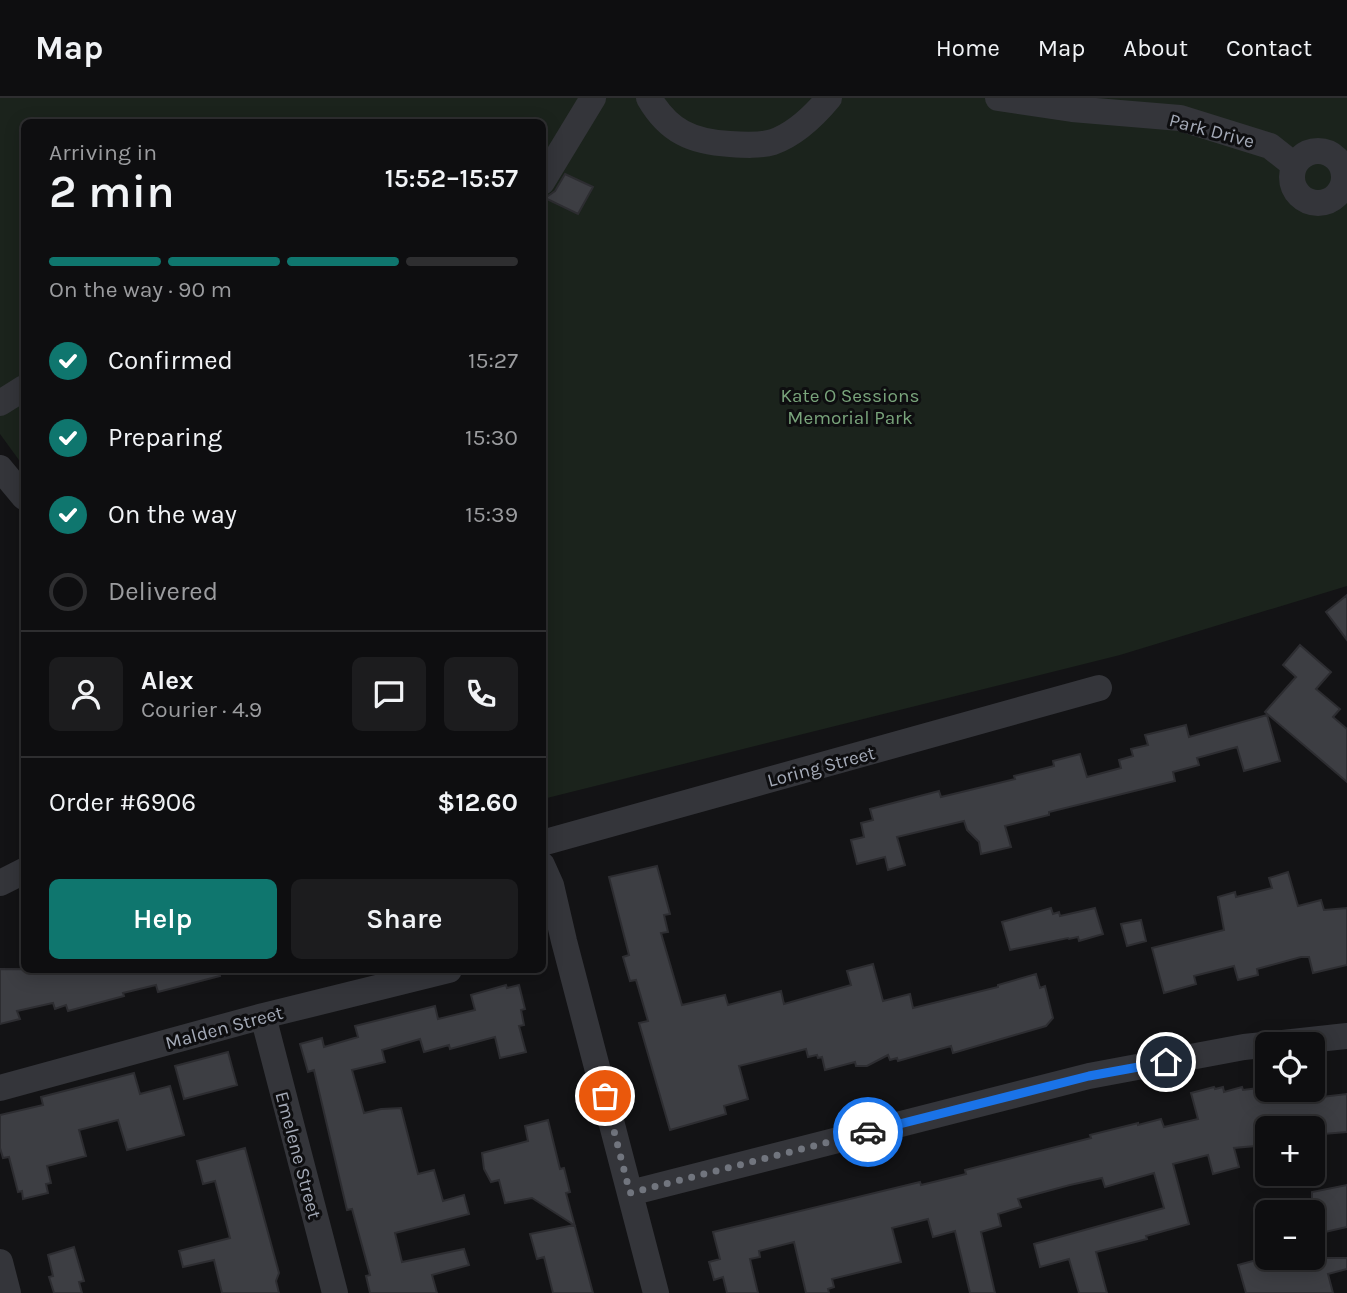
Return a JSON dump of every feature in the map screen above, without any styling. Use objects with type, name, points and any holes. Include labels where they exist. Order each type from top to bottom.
[{"type":"street","points":[[546,175],[593,98]]},
{"type":"street","points":[[649,98],[658,113],[677,130],[695,140],[746,145],[773,142],[795,131],[829,98]]},
{"type":"street","name":"Park Drive","points":[[998,98],[1072,109],[1180,118],[1270,146],[1294,165]]},
{"type":"street","points":[[0,403],[21,390]]},
{"type":"street","points":[[0,468],[21,493]]},
{"type":"street","name":"Loring Street","points":[[546,842],[1099,688]]},
{"type":"street","points":[[0,883],[21,873]]},
{"type":"street","points":[[546,874],[551,885],[553,943],[630,1193],[656,1293]]},
{"type":"street","name":"Malden Street","points":[[0,1088],[263,1016],[437,973]]},
{"type":"street","name":"Emelene Street","points":[[263,1016],[335,1293]]},
{"type":"street","points":[[630,1193],[1089,1076],[1244,1047],[1347,1036]]},
{"type":"street","points":[[0,1262],[8,1293]]},
{"type":"green space","name":"Kate O Sessions Memorial Park","points":[[0,98],[1347,98],[1347,586],[1120,655],[546,798],[546,119],[21,119],[21,463],[0,434]]},
{"type":"building","points":[[565,174],[593,187],[578,214],[546,198],[555,191]]},
{"type":"building","points":[[1347,595],[1347,640],[1326,612]]},
{"type":"building","points":[[1300,645],[1331,672],[1316,689],[1340,709],[1333,717],[1347,729],[1347,782],[1265,712],[1296,677],[1283,665]]},
{"type":"building","points":[[1267,715],[1280,761],[1244,771],[1237,747],[1197,758],[1199,765],[1173,772],[1175,781],[1049,812],[1049,815],[1005,826],[1011,847],[981,854],[979,842],[967,830],[964,821],[897,837],[905,865],[888,870],[885,857],[857,864],[851,840],[864,837],[861,823],[873,820],[870,809],[939,791],[941,797],[1015,779],[1014,776],[1054,766],[1053,761],[1080,754],[1087,777],[1121,768],[1119,760],[1133,756],[1131,749],[1148,745],[1145,735],[1186,725],[1189,737]]},
{"type":"building","points":[[657,866],[670,914],[664,915],[668,932],[661,933],[682,1005],[725,995],[728,1005],[781,991],[784,1004],[851,985],[847,971],[873,964],[883,1001],[910,994],[913,1008],[998,987],[1036,974],[1040,988],[1045,986],[1053,1018],[1046,1026],[953,1053],[951,1046],[898,1061],[897,1058],[890,1060],[888,1055],[867,1066],[856,1066],[855,1062],[825,1070],[822,1057],[808,1057],[806,1049],[739,1066],[748,1099],[724,1106],[726,1114],[670,1130],[639,1023],[648,1021],[636,980],[630,981],[623,957],[629,955],[609,877]]},
{"type":"building","points":[[1288,872],[1298,906],[1321,900],[1324,910],[1347,908],[1347,965],[1313,973],[1309,957],[1301,957],[1257,969],[1258,975],[1238,980],[1234,966],[1194,976],[1196,984],[1164,993],[1152,948],[1224,930],[1218,897],[1235,892],[1236,897],[1272,888],[1269,878]]},
{"type":"building","points":[[1051,908],[1053,914],[1059,912],[1060,916],[1095,908],[1103,934],[1079,941],[1078,937],[1068,938],[1010,950],[1002,922]]},
{"type":"building","points":[[1141,920],[1146,941],[1127,946],[1121,924]]},
{"type":"building","points":[[0,969],[21,969],[21,973],[220,973],[220,976],[158,992],[156,985],[123,993],[124,996],[68,1011],[66,1005],[55,1009],[53,1003],[17,1011],[20,1019],[0,1024]]},
{"type":"building","points":[[506,985],[507,988],[519,985],[525,1009],[521,1010],[524,1025],[519,1026],[526,1052],[500,1058],[495,1037],[450,1049],[449,1045],[424,1052],[420,1039],[382,1050],[385,1062],[352,1070],[364,1113],[401,1108],[418,1174],[434,1170],[443,1201],[464,1195],[469,1214],[395,1233],[402,1262],[464,1249],[469,1265],[432,1275],[437,1293],[370,1293],[366,1276],[370,1275],[352,1209],[347,1210],[314,1070],[308,1072],[300,1044],[322,1038],[324,1047],[358,1037],[355,1026],[435,1006],[438,1019],[475,1010],[471,995]]},
{"type":"building","points":[[228,1052],[237,1085],[184,1099],[175,1066]]},
{"type":"building","points":[[134,1073],[140,1094],[170,1086],[184,1135],[127,1150],[118,1120],[79,1130],[86,1156],[47,1166],[51,1183],[46,1184],[48,1193],[23,1199],[22,1191],[18,1192],[9,1157],[3,1158],[0,1148],[0,1115],[43,1105],[41,1097]]},
{"type":"building","points":[[1214,1087],[1223,1087],[1224,1092],[1242,1087],[1243,1090],[1255,1088],[1255,1102],[1325,1102],[1325,1097],[1347,1094],[1347,1132],[1325,1134],[1325,1116],[1255,1116],[1255,1146],[1234,1148],[1239,1167],[1213,1174],[1208,1155],[1173,1164],[1189,1224],[1146,1236],[1147,1239],[1096,1252],[1107,1293],[1079,1293],[1069,1259],[1040,1267],[1034,1244],[1164,1208],[1154,1173],[1105,1187],[1102,1178],[1070,1185],[1018,1199],[1021,1207],[998,1214],[1001,1226],[981,1232],[995,1293],[970,1293],[955,1231],[933,1237],[928,1219],[892,1228],[901,1262],[832,1279],[834,1287],[828,1289],[829,1293],[806,1293],[794,1242],[759,1251],[760,1257],[750,1259],[758,1293],[727,1293],[723,1277],[714,1280],[709,1262],[720,1259],[713,1232],[920,1182],[921,1185],[966,1174],[965,1170],[1091,1138],[1090,1135],[1138,1123],[1161,1119],[1164,1127],[1198,1119],[1191,1093]]},
{"type":"building","points":[[548,1120],[560,1169],[564,1168],[570,1192],[566,1193],[593,1293],[553,1293],[544,1257],[537,1259],[530,1234],[574,1225],[532,1198],[505,1203],[499,1180],[491,1182],[484,1169],[482,1153],[528,1141],[525,1126]]},
{"type":"building","points":[[245,1148],[279,1273],[276,1281],[279,1293],[222,1293],[214,1260],[183,1267],[179,1251],[230,1238],[215,1181],[203,1184],[197,1161]]},
{"type":"building","points":[[1347,1185],[1347,1227],[1325,1232],[1325,1200],[1312,1200],[1312,1192]]},
{"type":"building","points":[[74,1247],[84,1281],[79,1282],[82,1293],[54,1293],[49,1277],[53,1276],[48,1255]]},
{"type":"building","points":[[1325,1258],[1347,1258],[1347,1269],[1328,1274],[1333,1293],[1246,1293],[1238,1265],[1255,1260],[1255,1270],[1325,1270]]},
{"type":"way so far","points":[[605,1096],[630,1193],[868,1132]]},
{"type":"route","points":[[868,1132],[1089,1076],[1166,1062]]}]
